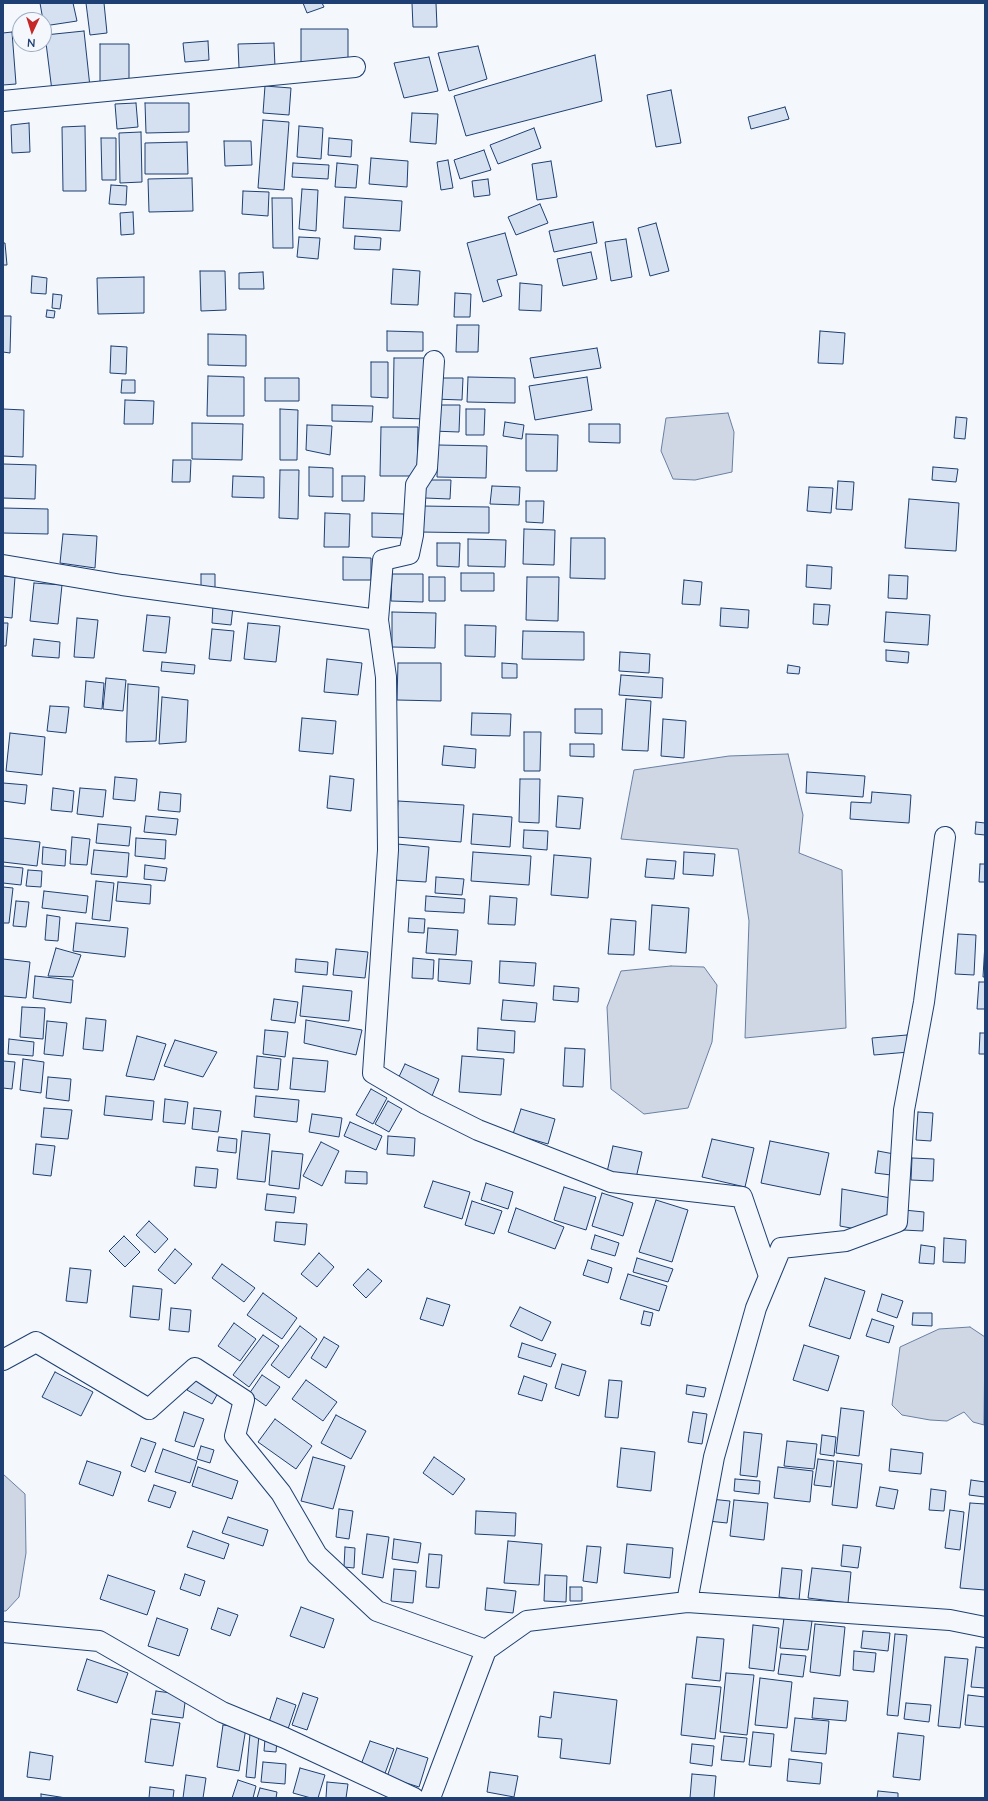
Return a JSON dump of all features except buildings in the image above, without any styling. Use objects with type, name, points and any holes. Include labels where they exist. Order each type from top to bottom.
[{"type":"street","points":[[3,101],[355,67]]},
{"type":"street","points":[[434,361],[427,468],[416,486],[413,535],[409,554],[383,560],[378,620],[386,677],[388,850],[373,1072],[426,1104],[478,1130],[611,1182],[742,1197],[769,1276]]},
{"type":"street","points":[[3,566],[122,585],[378,620]]},
{"type":"street","points":[[687,1602],[714,1457],[756,1308],[782,1248],[846,1241],[897,1222],[904,1110],[924,1002],[945,837]]},
{"type":"street","points":[[3,1360],[36,1342],[149,1409],[195,1368],[244,1400],[235,1436],[281,1493],[317,1555],[377,1611],[486,1650]]},
{"type":"street","points":[[430,1798],[486,1650],[527,1621],[687,1602],[950,1620],[985,1627]]},
{"type":"street","points":[[3,1632],[99,1641],[222,1712],[285,1738],[414,1798]]},
{"type":"shaded area","points":[[728,413],[734,432],[732,472],[695,480],[673,479],[661,451],[666,418]]},
{"type":"shaded area","points":[[788,754],[803,815],[799,853],[842,870],[846,1028],[745,1038],[749,921],[738,849],[621,839],[634,770],[729,756]]},
{"type":"shaded area","points":[[671,966],[704,967],[717,985],[712,1042],[688,1108],[644,1114],[611,1089],[607,1007],[621,971]]},
{"type":"shaded area","points":[[970,1327],[985,1337],[984,1425],[973,1422],[964,1412],[947,1421],[930,1420],[902,1415],[892,1405],[900,1347],[939,1329]]},
{"type":"shaded area","points":[[3,1474],[25,1494],[26,1553],[19,1597],[6,1611],[3,1611]]}]
